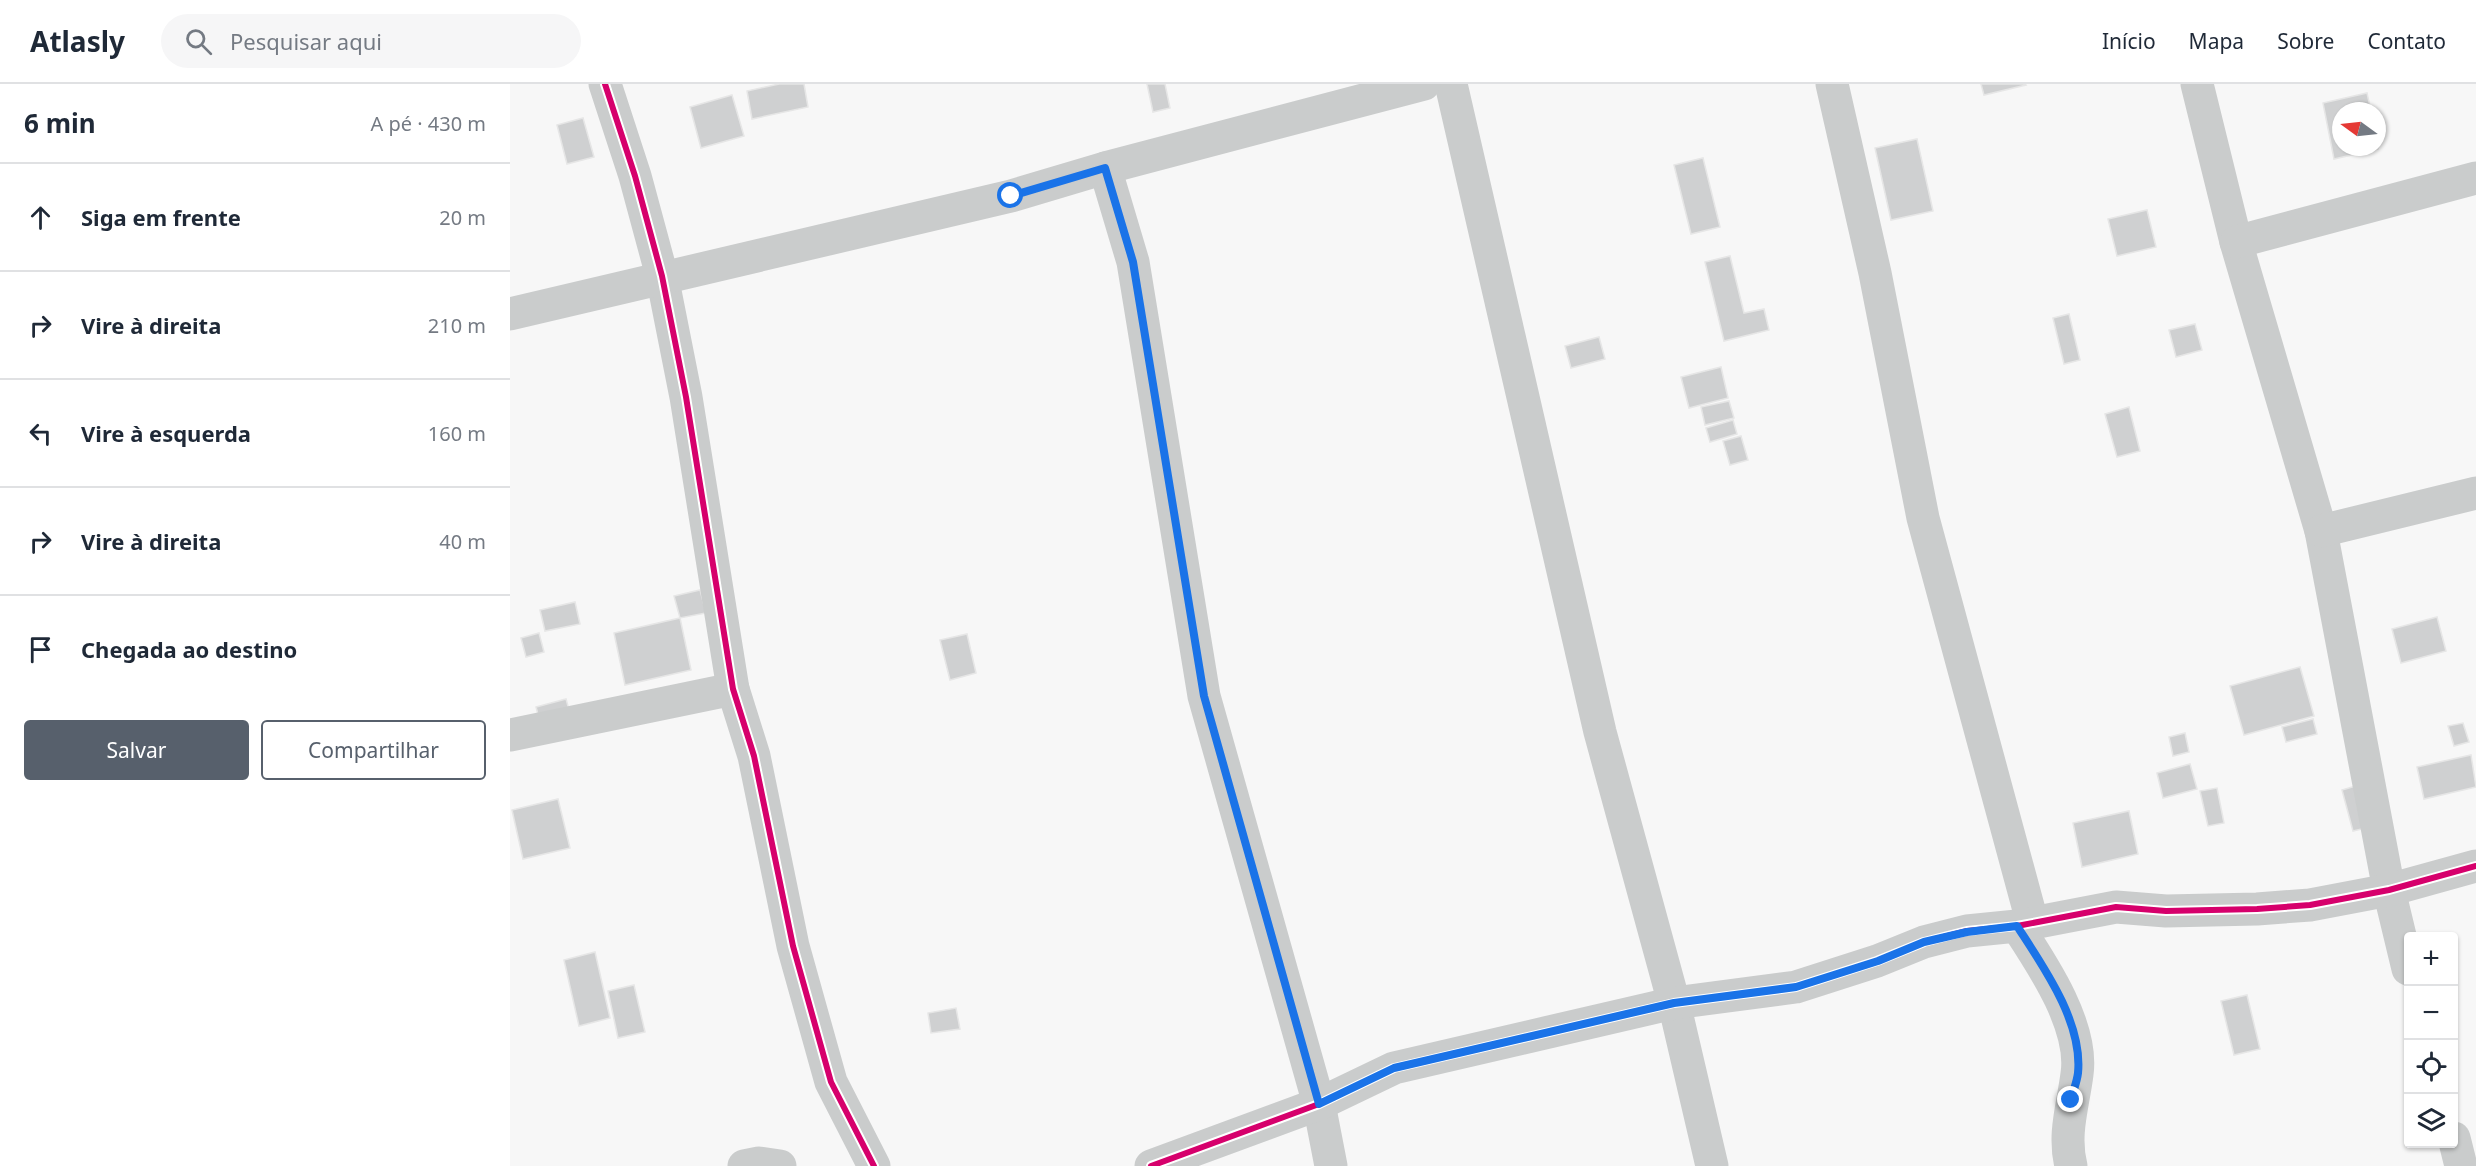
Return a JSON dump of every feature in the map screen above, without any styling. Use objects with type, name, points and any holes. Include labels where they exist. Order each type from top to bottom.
[{"type":"street","points":[[605,84],[635,176],[662,276],[686,397],[733,689],[754,756],[793,946],[831,1083],[874,1166]]},
{"type":"street","points":[[510,314],[662,276],[1011,196],[1105,168],[1424,84]]},
{"type":"street","points":[[1451,84],[1600,732],[1674,1003],[1712,1166]]},
{"type":"street","points":[[1832,84],[1875,273],[1923,518],[2024,923],[2051,977],[2075,1044],[2078,1072],[2067,1128],[2071,1166]]},
{"type":"street","points":[[2197,84],[2236,242],[2321,531],[2389,890],[2404,949]]},
{"type":"street","points":[[1105,168],[1133,262],[1204,696],[1319,1104],[1331,1166]]},
{"type":"street","points":[[2236,242],[2476,178]]},
{"type":"street","points":[[2321,531],[2476,493]]},
{"type":"street","points":[[510,735],[733,689]]},
{"type":"street","points":[[1152,1166],[1319,1104],[1394,1068],[1674,1003],[1796,987],[1868,964],[1924,942],[1967,932],[2116,907],[2166,911],[2310,905],[2389,890],[2476,866]]},
{"type":"street","points":[[2456,1148],[2461,1166]]},
{"type":"street","points":[[744,1166],[759,1163],[780,1166]]},
{"type":"building","points":[[779,84],[804,84],[808,107],[752,119],[747,91]]},
{"type":"building","points":[[1147,84],[1165,84],[1170,108],[1153,112]]},
{"type":"building","points":[[1981,84],[2025,84],[2026,85],[1984,95]]},
{"type":"building","points":[[2367,93],[2369,102],[2332,102],[2332,149],[2323,103]]},
{"type":"building","points":[[732,95],[744,136],[701,148],[690,107]]},
{"type":"building","points":[[583,118],[594,157],[567,164],[557,125]]},
{"type":"building","points":[[1917,139],[1933,211],[1891,220],[1875,148]]},
{"type":"building","points":[[1703,158],[1720,227],[1691,234],[1674,165]]},
{"type":"building","points":[[2147,210],[2156,247],[2117,256],[2108,219]]},
{"type":"building","points":[[1730,256],[1744,313],[1764,309],[1769,330],[1724,341],[1705,262]]},
{"type":"building","points":[[2069,314],[2080,360],[2064,364],[2053,318]]},
{"type":"building","points":[[2195,324],[2202,350],[2176,357],[2169,330]]},
{"type":"building","points":[[1599,337],[1605,359],[1571,368],[1565,346]]},
{"type":"building","points":[[1721,367],[1728,398],[1689,408],[1681,377]]},
{"type":"building","points":[[1729,401],[1734,418],[1705,425],[1701,407]]},
{"type":"building","points":[[2129,407],[2140,451],[2117,457],[2105,414]]},
{"type":"building","points":[[1733,420],[1737,434],[1710,442],[1706,428]]},
{"type":"building","points":[[1741,436],[1748,460],[1730,465],[1723,441]]},
{"type":"building","points":[[700,590],[706,613],[680,618],[674,596]]},
{"type":"building","points":[[575,602],[580,624],[545,631],[540,610]]},
{"type":"building","points":[[2437,617],[2446,651],[2401,663],[2392,629]]},
{"type":"building","points":[[680,618],[691,670],[625,685],[614,633]]},
{"type":"building","points":[[539,633],[544,652],[526,657],[521,638]]},
{"type":"building","points":[[967,634],[976,673],[950,680],[940,640]]},
{"type":"building","points":[[2300,667],[2314,716],[2244,735],[2230,686]]},
{"type":"building","points":[[566,699],[571,717],[541,725],[536,707]]},
{"type":"building","points":[[2313,719],[2317,734],[2286,742],[2282,727]]},
{"type":"building","points":[[2463,723],[2469,742],[2454,746],[2448,726]]},
{"type":"building","points":[[2185,733],[2189,752],[2173,756],[2169,737]]},
{"type":"building","points":[[2471,755],[2476,787],[2424,799],[2417,767]]},
{"type":"building","points":[[2190,764],[2197,789],[2163,798],[2157,773]]},
{"type":"building","points":[[2359,785],[2370,827],[2353,831],[2342,790]]},
{"type":"building","points":[[2217,788],[2224,823],[2208,826],[2200,791]]},
{"type":"building","points":[[558,799],[570,848],[523,859],[512,810]]},
{"type":"building","points":[[2129,811],[2138,854],[2082,867],[2073,823]]},
{"type":"building","points":[[595,952],[610,1018],[579,1026],[564,960]]},
{"type":"building","points":[[634,985],[645,1032],[618,1038],[608,991]]},
{"type":"building","points":[[2247,995],[2260,1049],[2234,1055],[2221,1001]]},
{"type":"building","points":[[956,1008],[960,1029],[931,1033],[928,1013]]},
{"type":"cycle path","points":[[605,84],[635,176],[662,276],[686,397],[733,689],[754,756],[793,946],[831,1082],[874,1166]]},
{"type":"cycle path","points":[[1151,1166],[1319,1104],[1394,1068],[1674,1003],[1796,987],[1877,961],[1924,942],[1967,931],[2017,926],[2116,907],[2166,911],[2310,905],[2389,890],[2476,866]]},
{"type":"route","points":[[1011,196],[1105,168],[1133,262],[1204,696],[1319,1104],[1394,1068],[1674,1003],[1796,987],[1878,961],[1924,942],[1967,932],[2017,926],[2051,977],[2065,1011],[2075,1044],[2078,1072],[2071,1100]]}]
